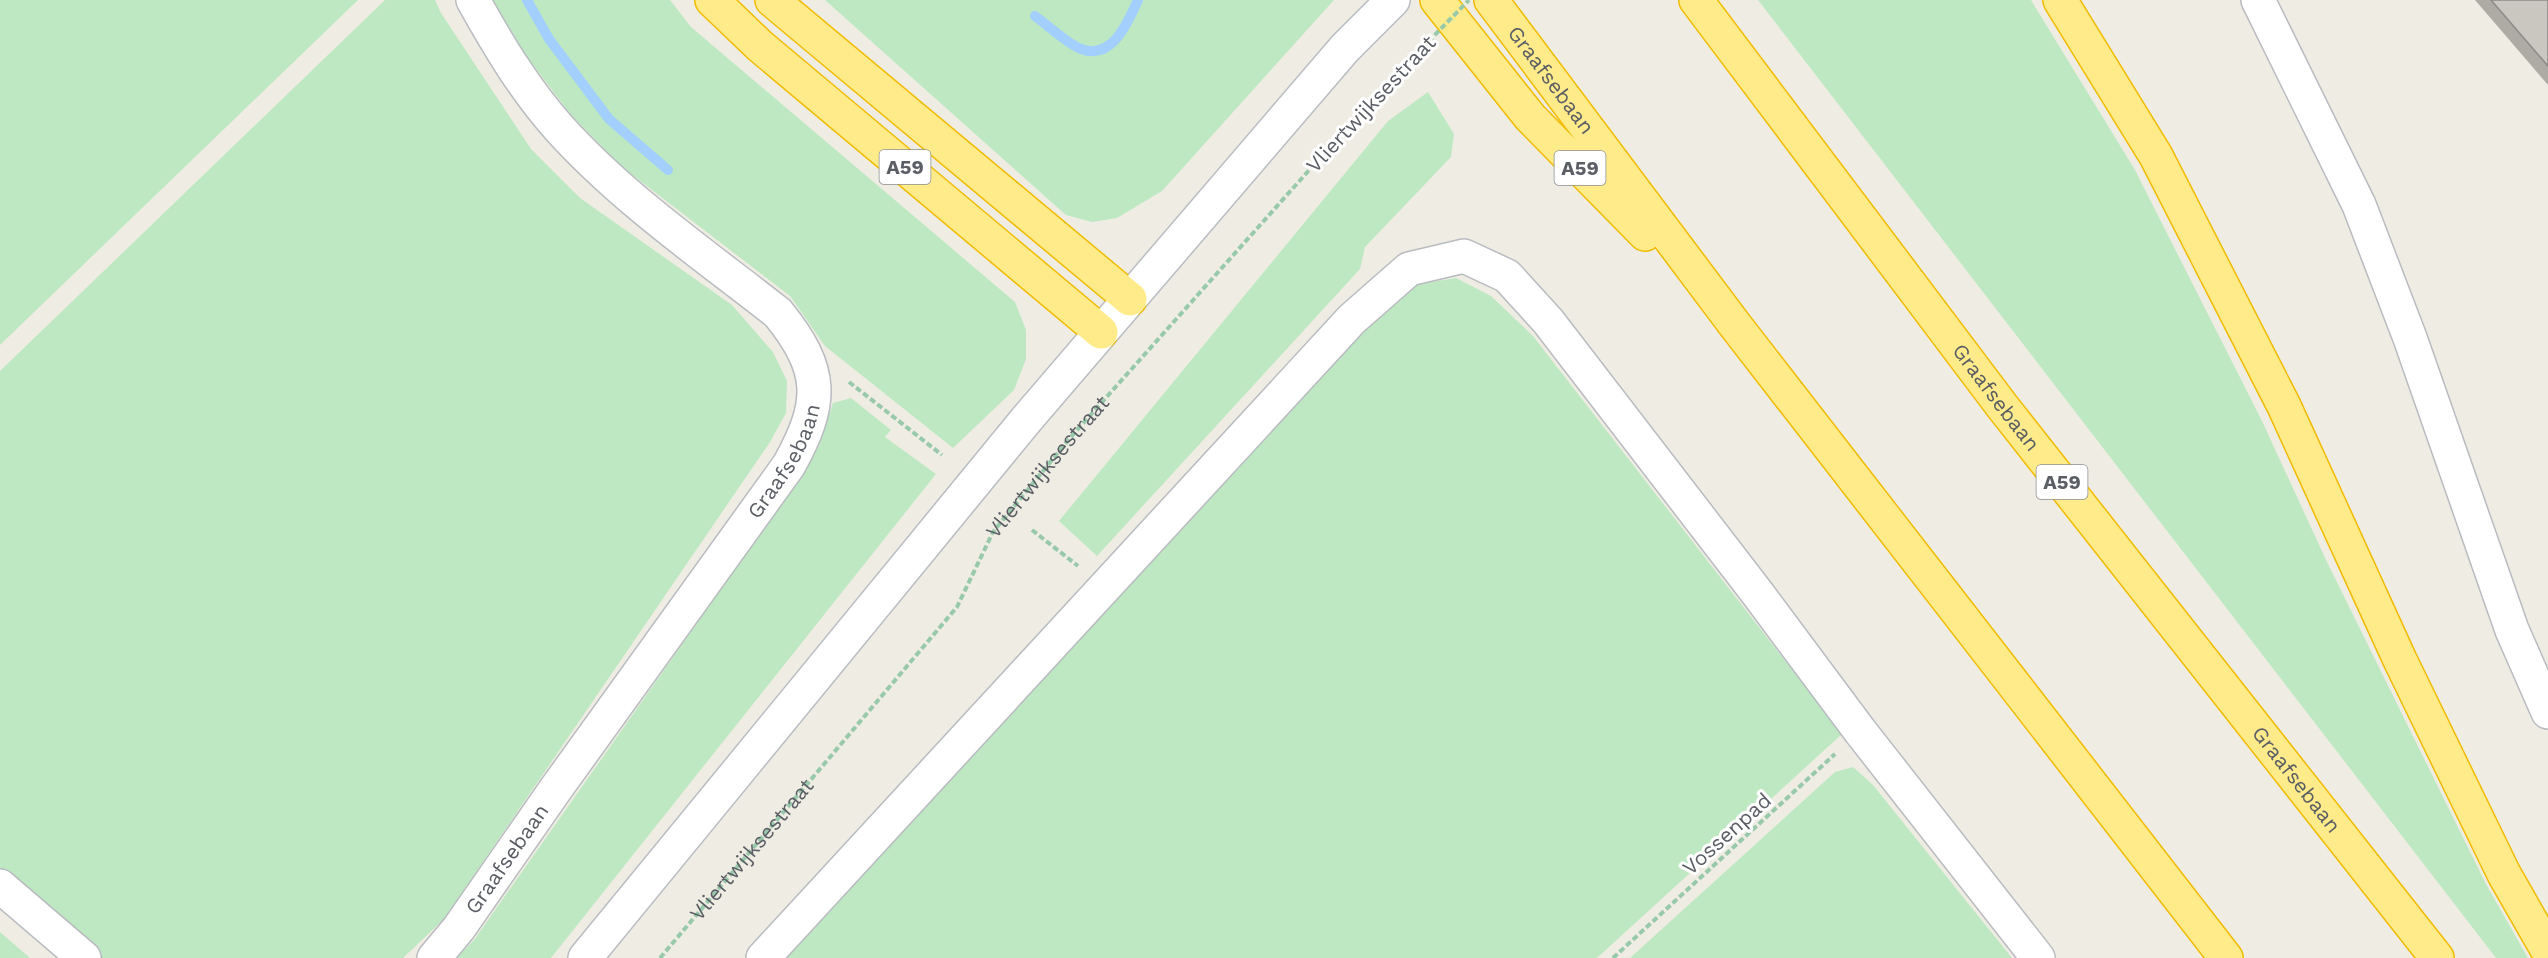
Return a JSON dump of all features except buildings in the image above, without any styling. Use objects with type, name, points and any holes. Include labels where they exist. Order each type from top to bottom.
[{"type":"highway","name":"A59","points":[[712,0],[760,46],[1101,332]]},
{"type":"highway","name":"A59","points":[[772,0],[1130,298]]},
{"type":"highway","name":"A59","points":[[1437,0],[1530,117],[1734,325]]},
{"type":"highway","name":"Graafsebaan","points":[[1491,0],[1734,325],[2226,958]]},
{"type":"highway","name":"Graafsebaan","points":[[1696,0],[2002,406],[2437,958]]},
{"type":"highway","points":[[2060,0],[2156,156],[2284,406],[2400,660],[2504,874],[2548,951]]},
{"type":"street","name":"Graafsebaan","points":[[434,958],[459,928],[555,790],[789,465],[802,441],[814,410],[813,373],[799,339],[778,313],[613,183],[558,128],[514,69],[474,0]]},
{"type":"street","points":[[585,958],[1101,332],[1345,48],[1393,0]]},
{"type":"street","points":[[2258,0],[2359,205],[2410,338],[2512,630],[2548,712]]},
{"type":"street","points":[[764,958],[1353,319],[1409,270],[1464,256],[1507,276],[1548,321],[1860,731],[2037,958]]},
{"type":"street","points":[[0,886],[84,958]]},
{"type":"path","name":"Vliertwijksestraat","points":[[660,958],[957,607],[993,532],[1070,438],[1378,93],[1468,0]]},
{"type":"path","points":[[813,373],[849,382],[942,455]]},
{"type":"path","points":[[1032,530],[1104,588]]},
{"type":"path","name":"Vossenpad","points":[[1613,958],[1860,731]]},
{"type":"green space","points":[[0,0],[358,0],[0,345]]},
{"type":"green space","points":[[385,0],[435,0],[441,13],[531,149],[580,198],[732,305],[773,352],[787,381],[786,413],[770,442],[444,919],[403,958],[91,958],[0,878],[0,371]]},
{"type":"green space","points":[[493,0],[670,0],[691,27],[1015,302],[1026,330],[1026,359],[1014,390],[953,448],[825,346],[790,296],[622,167],[571,115],[527,57]]},
{"type":"green space","points":[[825,0],[1334,0],[1162,191],[1117,218],[1092,222],[1066,215]]},
{"type":"green space","points":[[1758,0],[2031,0],[2135,170],[2262,421],[2327,562],[2486,884],[2528,958],[2496,958]]},
{"type":"green space","points":[[1428,92],[1454,134],[1451,157],[1365,247],[1360,269],[1097,556],[1059,521],[1388,121]]},
{"type":"green space","points":[[1456,278],[1491,296],[1533,336],[1842,734],[1597,958],[784,958],[1363,330],[1411,285]]},
{"type":"green space","points":[[851,398],[891,430],[885,437],[936,474],[551,958],[456,958],[474,940],[802,474],[819,446],[833,403]]},
{"type":"green space","points":[[1853,767],[1873,785],[2012,958],[1630,958],[1835,772]]},
{"type":"green space","points":[[0,932],[30,958],[0,958]]},
{"type":"waterway","points":[[527,0],[549,39],[609,119],[668,170]]},
{"type":"waterway","points":[[1035,16],[1081,49],[1102,50],[1110,45],[1124,28],[1138,0]]}]
